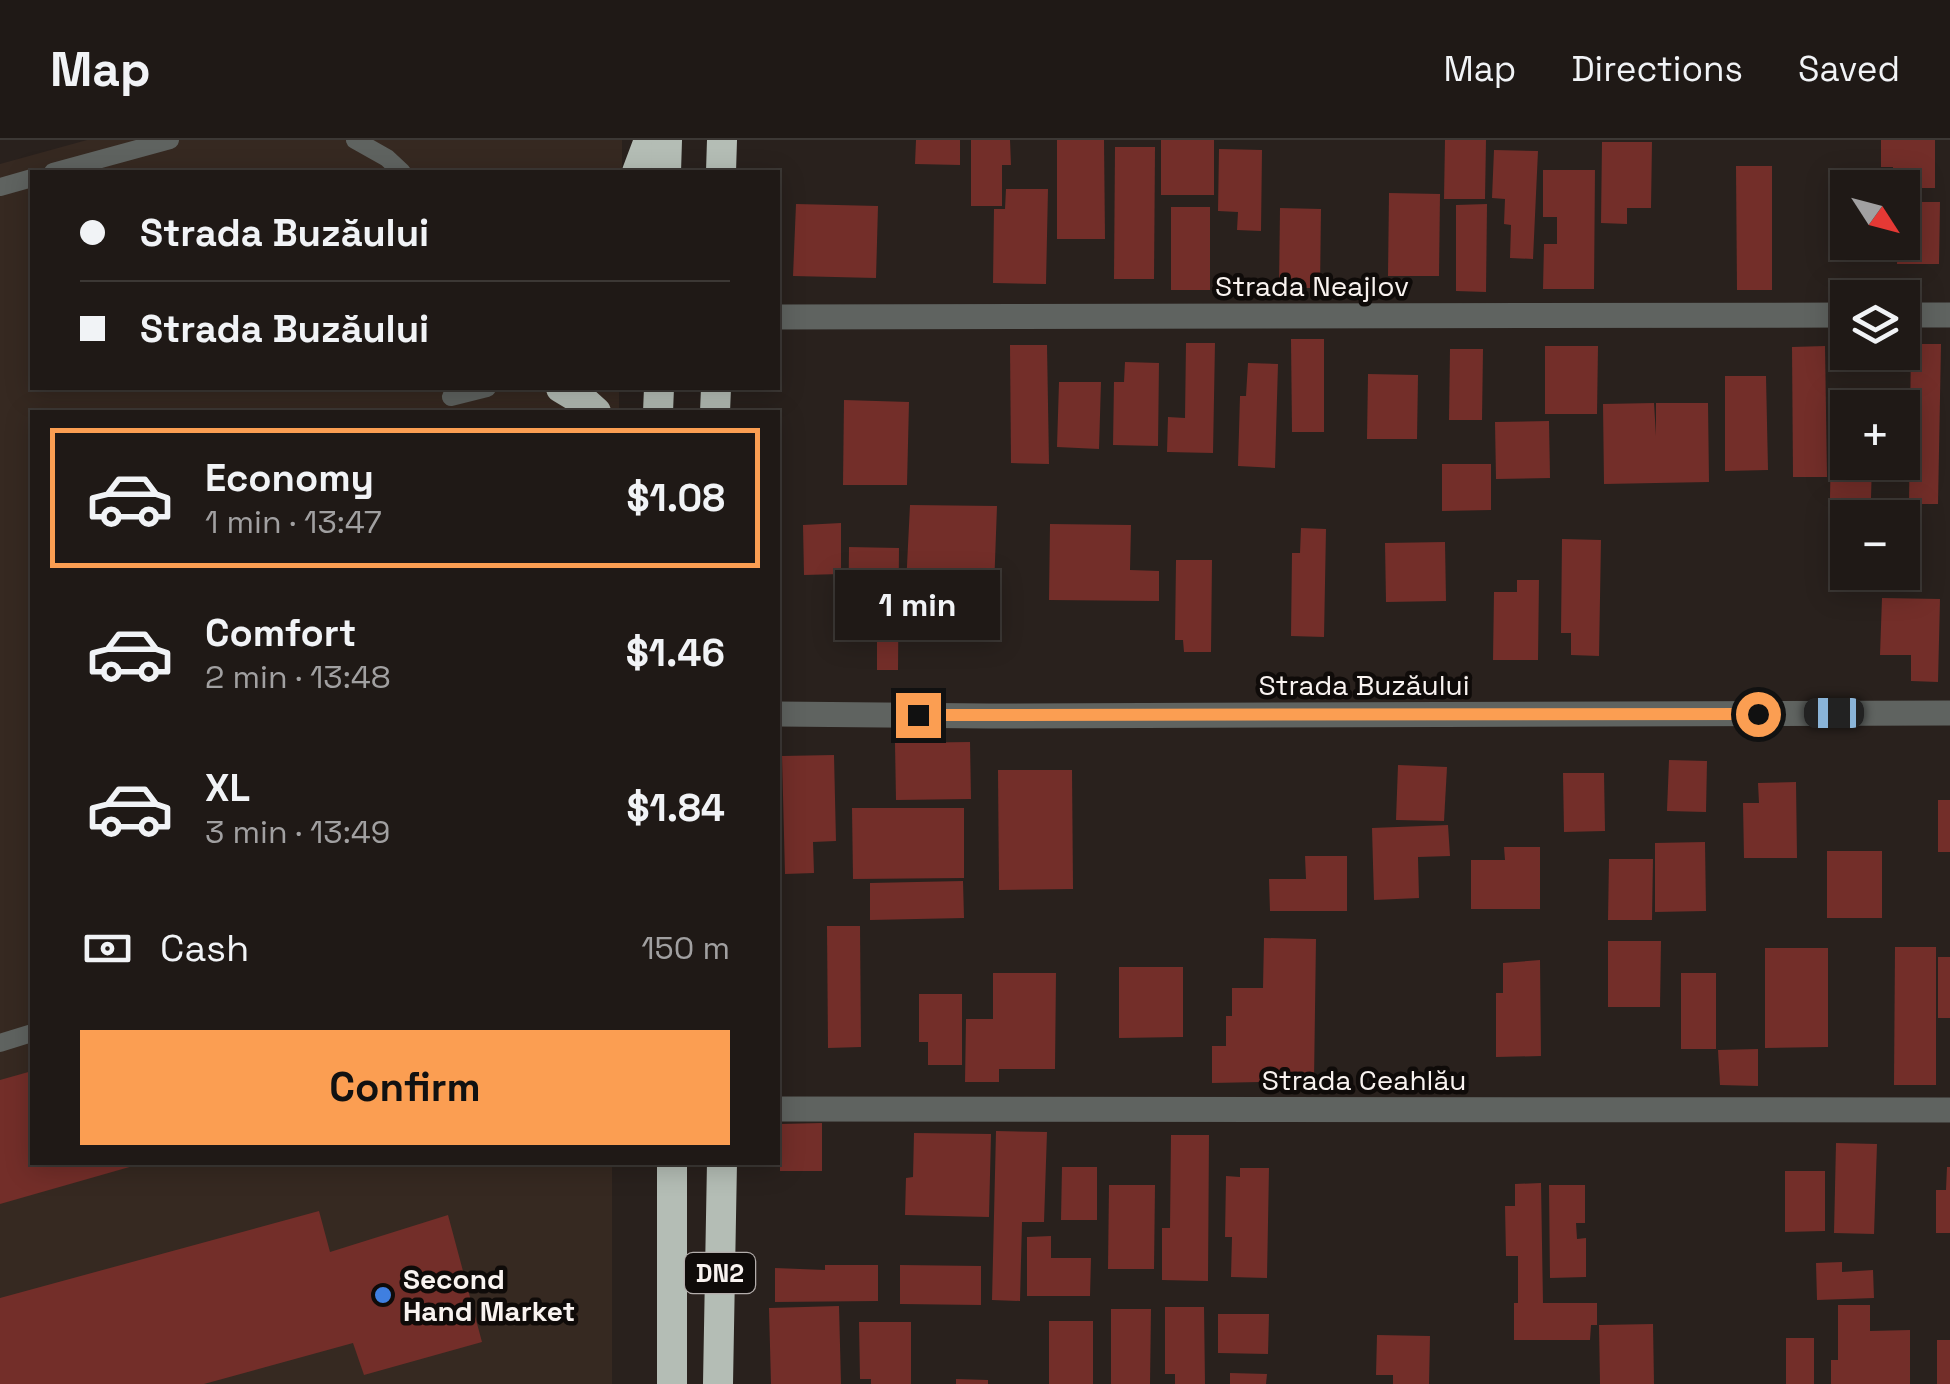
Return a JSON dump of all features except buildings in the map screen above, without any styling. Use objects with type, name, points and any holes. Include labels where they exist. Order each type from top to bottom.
[{"type":"highway","points":[[638,170],[649,140]]},
{"type":"highway","points":[[666,170],[667,140]]},
{"type":"highway","points":[[721,170],[722,140]]},
{"type":"highway","points":[[564,390],[594,410]]},
{"type":"highway","name":"DN2","points":[[672,1165],[672,1384]]},
{"type":"highway","name":"DN2","points":[[718,1384],[722,1165]]},
{"type":"street","points":[[1920,315],[1950,315]]},
{"type":"street","name":"Strada Neajlov","points":[[780,317],[1830,316]]},
{"type":"street","name":"Strada Buzăului","points":[[780,714],[1950,713]]},
{"type":"street","name":"Strada Ceahlău","points":[[780,1109],[1950,1110]]},
{"type":"lane","points":[[60,170],[170,140]]},
{"type":"lane","points":[[356,140],[400,170]]},
{"type":"lane","points":[[0,187],[30,179]]},
{"type":"lane","points":[[451,399],[481,390]]},
{"type":"lane","points":[[0,1043],[30,1034]]},
{"type":"shaded area","points":[[87,140],[622,140],[622,170],[30,170],[30,390],[619,390],[619,410],[30,410],[30,1165],[612,1165],[612,1384],[0,1384],[0,164]]},
{"type":"place","name":"Second Hand Market","points":[[383,1295]]},
{"type":"route","points":[[918,715],[1758,714]]}]
